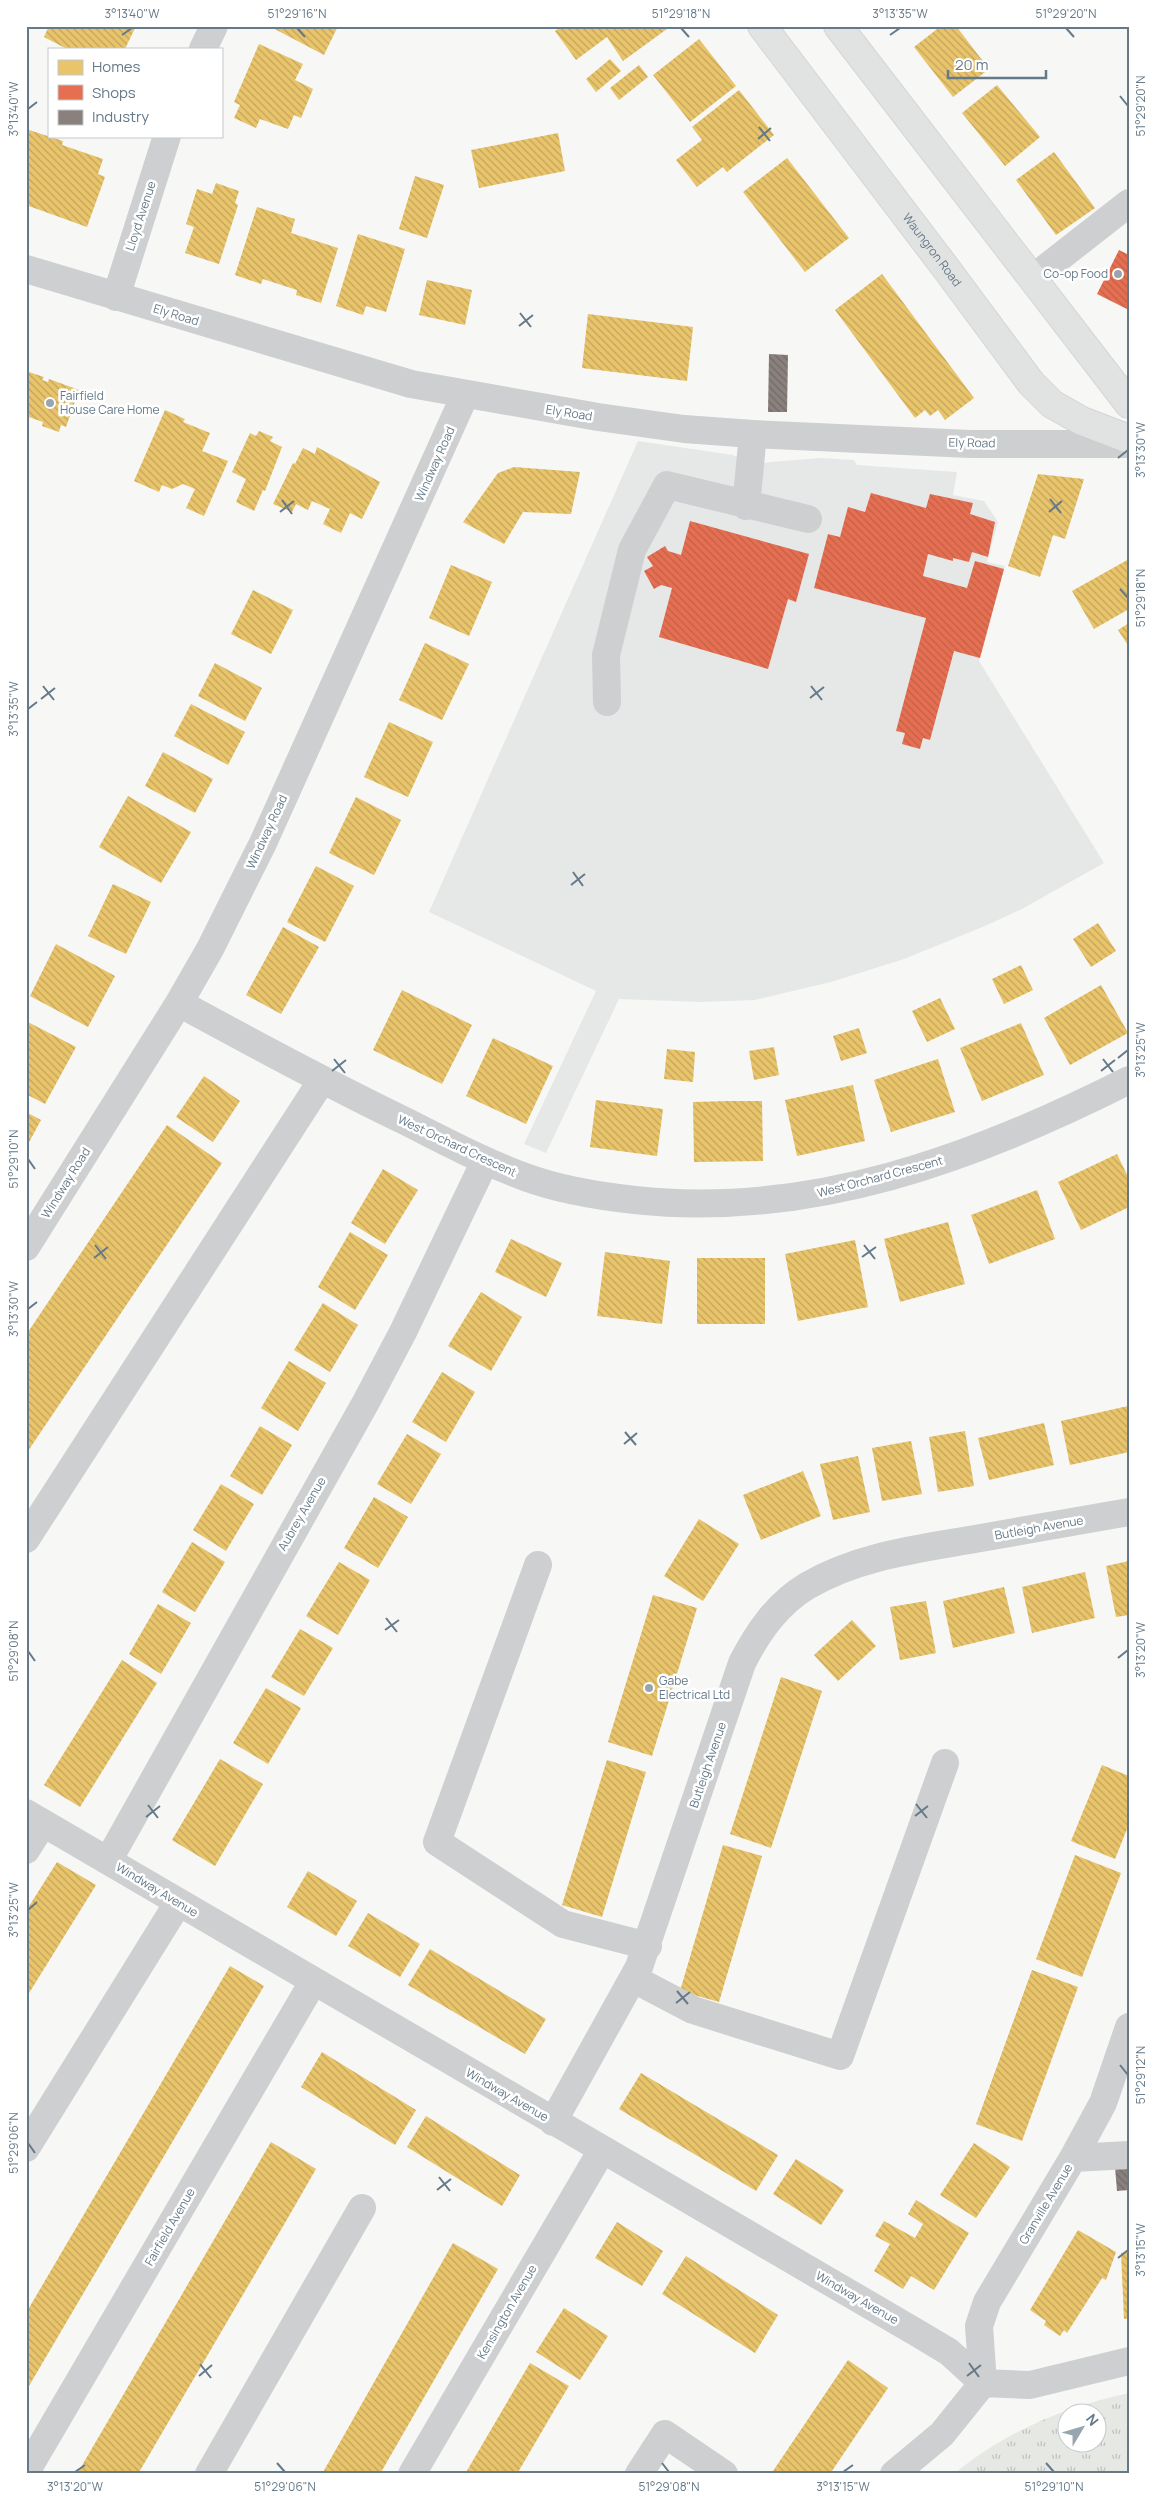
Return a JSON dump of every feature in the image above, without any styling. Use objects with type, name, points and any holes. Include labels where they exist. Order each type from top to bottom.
[{"type":"main road","name":"Waungron Road","points":[[762,26],[948,271],[1030,383],[1052,404],[1082,421],[1129,439]]},
{"type":"main road","points":[[838,26],[1129,404]]},
{"type":"street","points":[[203,48],[214,26]]},
{"type":"street","name":"Lloyd Avenue","points":[[116,296],[166,138]]},
{"type":"street","points":[[1033,278],[1129,203]]},
{"type":"street","name":"Ely Road","points":[[26,269],[372,374],[466,395],[598,417],[684,428],[753,434],[970,444],[1129,444]]},
{"type":"street","name":"Windway Road","points":[[27,1244],[179,1003],[210,949],[264,843],[466,395]]},
{"type":"street","points":[[746,506],[753,434]]},
{"type":"street","points":[[606,702],[606,655],[632,550],[667,485],[746,506],[808,519]]},
{"type":"street","name":"West Orchard Crescent","points":[[179,1003],[322,1080],[485,1161],[528,1178],[598,1196],[660,1203],[732,1204],[787,1199],[845,1188],[988,1145],[1041,1123],[1129,1080]]},
{"type":"street","points":[[26,1539],[322,1080]]},
{"type":"street","name":"Aubrey Avenue","points":[[108,1861],[366,1402],[403,1332],[485,1161]]},
{"type":"street","name":"Butleigh Avenue","points":[[553,2122],[634,1979],[648,1946],[742,1663],[756,1635],[775,1612],[806,1587],[840,1569],[913,1550],[1129,1512]]},
{"type":"street","points":[[538,1565],[437,1842],[563,1924],[648,1946]]},
{"type":"street","points":[[634,1979],[693,2010],[840,2056],[945,1763]]},
{"type":"street","points":[[26,1850],[35,1818]]},
{"type":"street","name":"Windway Avenue","points":[[35,1818],[949,2352],[983,2383]]},
{"type":"street","points":[[26,2148],[178,1902]]},
{"type":"street","name":"Fairfield Avenue","points":[[26,2472],[313,1982]]},
{"type":"street","name":"Granville Avenue","points":[[983,2383],[980,2326],[987,2302],[1073,2158],[1103,2103],[1129,2027]]},
{"type":"street","name":"Kensington Avenue","points":[[412,2474],[602,2150]]},
{"type":"street","points":[[1073,2158],[1129,2155]]},
{"type":"street","points":[[209,2474],[362,2208]]},
{"type":"street","points":[[894,2474],[942,2434],[983,2383],[1030,2385],[1129,2361]]},
{"type":"street","points":[[639,2474],[666,2434],[724,2474]]},
{"type":"shaded area","points":[[638,441],[733,455],[760,467],[764,463],[820,458],[854,460],[857,465],[957,472],[953,495],[984,501],[998,522],[987,562],[1005,566],[979,661],[1104,863],[1022,909],[985,926],[904,959],[831,982],[755,1000],[702,1002],[619,999],[546,1153],[524,1144],[596,991],[429,912]]},
{"type":"green space","points":[[1129,2393],[1129,2474],[954,2474],[994,2446],[1036,2423],[1058,2414],[1058,2452],[1108,2452],[1108,2402],[1095,2402]]},
{"type":"building: Homes","points":[[49,26],[136,26],[125,48],[65,48],[44,37]]},
{"type":"building: Homes","points":[[269,26],[338,26],[324,55]]},
{"type":"building: Homes","points":[[562,26],[671,26],[623,61],[607,37],[576,60],[555,31]]},
{"type":"building: Homes","points":[[941,26],[956,26],[989,69],[953,97],[914,47]]},
{"type":"building: Homes","points":[[699,39],[736,86],[690,122],[653,75]]},
{"type":"building: Homes","points":[[259,44],[303,64],[295,80],[313,89],[301,118],[294,115],[288,129],[260,119],[256,128],[234,118],[240,105],[234,102]]},
{"type":"building: Homes","points":[[610,59],[621,71],[596,92],[586,79]]},
{"type":"building: Homes","points":[[639,65],[648,77],[619,100],[610,88]]},
{"type":"building: Homes","points":[[997,85],[1040,137],[1005,166],[962,113]]},
{"type":"building: Homes","points":[[739,90],[774,135],[727,172],[723,167],[697,187],[676,160],[702,140],[692,127]]},
{"type":"building: Homes","points":[[26,129],[48,136],[48,138],[63,141],[62,145],[103,159],[98,174],[105,177],[87,227],[26,205]]},
{"type":"building: Homes","points":[[558,133],[565,171],[479,188],[471,150]]},
{"type":"building: Homes","points":[[1054,152],[1095,208],[1056,235],[1016,180]]},
{"type":"building: Homes","points":[[787,158],[849,238],[805,272],[743,192]]},
{"type":"building: Homes","points":[[415,176],[444,185],[427,238],[399,229]]},
{"type":"building: Homes","points":[[216,183],[239,191],[235,203],[238,205],[219,264],[185,253],[194,227],[186,224],[197,189],[212,194]]},
{"type":"building: Homes","points":[[257,207],[295,219],[291,233],[338,248],[321,303],[296,295],[297,290],[263,279],[261,284],[235,275]]},
{"type":"building: Homes","points":[[358,234],[405,249],[386,312],[366,306],[363,315],[336,306]]},
{"type":"building: Homes","points":[[882,274],[974,398],[945,420],[938,410],[930,416],[925,410],[915,418],[835,310]]},
{"type":"building: Homes","points":[[427,280],[472,290],[465,325],[419,315]]},
{"type":"building: Homes","points":[[588,314],[693,327],[687,381],[582,368]]},
{"type":"building: Homes","name":"Fairfield House Care Home","points":[[26,371],[44,377],[42,380],[48,382],[49,379],[79,390],[66,427],[61,425],[59,432],[42,426],[43,422],[26,416]]},
{"type":"building: Homes","points":[[165,410],[185,419],[183,422],[210,433],[202,451],[228,461],[204,516],[186,508],[195,489],[183,484],[172,489],[162,485],[159,492],[134,481]]},
{"type":"building: Homes","points":[[259,431],[273,437],[270,441],[282,447],[265,491],[263,490],[254,511],[236,502],[246,479],[232,472],[250,433],[256,436]]},
{"type":"building: Homes","points":[[317,447],[380,482],[362,519],[350,513],[341,533],[323,524],[330,509],[312,501],[308,510],[296,504],[292,512],[273,504],[293,463],[295,464],[303,448],[315,454]]},
{"type":"building: Homes","points":[[514,467],[580,472],[571,514],[523,512],[504,544],[463,522],[498,473]]},
{"type":"building: Homes","points":[[1038,474],[1084,479],[1065,539],[1053,535],[1040,577],[1008,566]]},
{"type":"building: Homes","points":[[1129,559],[1129,609],[1094,629],[1072,591]]},
{"type":"building: Homes","points":[[451,565],[492,582],[469,636],[429,618]]},
{"type":"building: Homes","points":[[253,590],[293,610],[271,654],[231,634]]},
{"type":"building: Homes","points":[[1129,623],[1129,647],[1118,630]]},
{"type":"building: Homes","points":[[425,643],[469,664],[442,720],[399,700]]},
{"type":"building: Homes","points":[[215,663],[262,688],[245,721],[198,696]]},
{"type":"building: Homes","points":[[191,704],[245,732],[228,765],[174,736]]},
{"type":"building: Homes","points":[[389,722],[433,742],[408,797],[364,777]]},
{"type":"building: Homes","points":[[163,752],[213,779],[195,813],[145,786]]},
{"type":"building: Homes","points":[[128,796],[191,832],[161,883],[99,847]]},
{"type":"building: Homes","points":[[356,797],[401,820],[374,875],[329,853]]},
{"type":"building: Homes","points":[[316,866],[354,886],[325,942],[287,922]]},
{"type":"building: Homes","points":[[113,884],[151,902],[126,954],[88,936]]},
{"type":"building: Homes","points":[[1098,923],[1116,951],[1091,967],[1073,939]]},
{"type":"building: Homes","points":[[283,927],[319,947],[281,1014],[246,995]]},
{"type":"building: Homes","points":[[56,944],[115,976],[88,1027],[30,996]]},
{"type":"building: Homes","points":[[1021,965],[1033,990],[1004,1004],[992,979]]},
{"type":"building: Homes","points":[[1101,985],[1128,1033],[1070,1065],[1044,1018]]},
{"type":"building: Homes","points":[[402,990],[472,1025],[442,1084],[373,1050]]},
{"type":"building: Homes","points":[[940,998],[955,1029],[927,1042],[912,1011]]},
{"type":"building: Homes","points":[[26,1021],[76,1047],[45,1104],[26,1094]]},
{"type":"building: Homes","points":[[1021,1023],[1044,1075],[982,1101],[960,1048]]},
{"type":"building: Homes","points":[[859,1028],[867,1053],[841,1061],[833,1036]]},
{"type":"building: Homes","points":[[493,1038],[553,1066],[526,1124],[466,1096]]},
{"type":"building: Homes","points":[[774,1047],[779,1075],[754,1080],[749,1051]]},
{"type":"building: Homes","points":[[667,1049],[695,1052],[693,1082],[664,1079]]},
{"type":"building: Homes","points":[[938,1059],[955,1112],[891,1132],[874,1080]]},
{"type":"building: Homes","points":[[204,1076],[240,1101],[213,1142],[176,1117]]},
{"type":"building: Homes","points":[[853,1085],[865,1141],[797,1156],[785,1100]]},
{"type":"building: Homes","points":[[596,1100],[663,1109],[657,1156],[590,1147]]},
{"type":"building: Homes","points":[[762,1101],[763,1161],[694,1162],[693,1102]]},
{"type":"building: Homes","points":[[26,1112],[41,1120],[26,1148]]},
{"type":"building: Homes","points":[[167,1125],[222,1163],[26,1454],[26,1335]]},
{"type":"building: Homes","points":[[1117,1154],[1129,1179],[1129,1207],[1081,1230],[1058,1182]]},
{"type":"building: Homes","points":[[383,1169],[418,1190],[385,1244],[351,1223]]},
{"type":"building: Homes","points":[[1037,1190],[1055,1239],[989,1264],[971,1215]]},
{"type":"building: Homes","points":[[948,1222],[965,1284],[900,1302],[884,1239]]},
{"type":"building: Homes","points":[[350,1232],[388,1255],[355,1310],[318,1287]]},
{"type":"building: Homes","points":[[511,1239],[562,1263],[546,1297],[495,1272]]},
{"type":"building: Homes","points":[[855,1240],[868,1307],[798,1321],[785,1254]]},
{"type":"building: Homes","points":[[605,1252],[670,1261],[662,1324],[597,1316]]},
{"type":"building: Homes","points":[[697,1258],[765,1258],[765,1324],[697,1324]]},
{"type":"building: Homes","points":[[481,1292],[522,1317],[491,1371],[448,1346]]},
{"type":"building: Homes","points":[[323,1303],[358,1325],[330,1372],[294,1350]]},
{"type":"building: Homes","points":[[289,1361],[326,1383],[298,1431],[261,1408]]},
{"type":"building: Homes","points":[[442,1372],[475,1392],[446,1442],[412,1422]]},
{"type":"building: Homes","points":[[1128,1406],[1129,1452],[1070,1465],[1061,1421]]},
{"type":"building: Homes","points":[[1044,1423],[1054,1465],[989,1480],[978,1438]]},
{"type":"building: Homes","points":[[260,1426],[292,1445],[262,1495],[230,1476]]},
{"type":"building: Homes","points":[[965,1431],[974,1486],[938,1492],[929,1437]]},
{"type":"building: Homes","points":[[407,1434],[441,1454],[411,1504],[377,1484]]},
{"type":"building: Homes","points":[[911,1441],[922,1494],[882,1501],[872,1448]]},
{"type":"building: Homes","points":[[858,1456],[870,1512],[833,1520],[820,1464]]},
{"type":"building: Homes","points":[[803,1471],[821,1516],[761,1540],[743,1495]]},
{"type":"building: Homes","points":[[221,1484],[254,1504],[226,1551],[193,1530]]},
{"type":"building: Homes","points":[[374,1497],[408,1517],[378,1568],[344,1548]]},
{"type":"building: Homes","points":[[699,1519],[739,1544],[703,1601],[664,1576]]},
{"type":"building: Homes","points":[[192,1542],[225,1562],[195,1612],[162,1592]]},
{"type":"building: Homes","points":[[1129,1561],[1129,1615],[1116,1617],[1106,1566]]},
{"type":"building: Homes","points":[[339,1562],[370,1580],[338,1635],[306,1616]]},
{"type":"building: Homes","points":[[1085,1572],[1095,1618],[1032,1633],[1022,1587]]},
{"type":"building: Homes","points":[[1004,1587],[1015,1633],[953,1648],[943,1601]]},
{"type":"building: Homes","points":[[653,1595],[697,1608],[652,1756],[608,1742]]},
{"type":"building: Homes","points":[[926,1601],[936,1653],[900,1660],[890,1607]]},
{"type":"building: Homes","points":[[158,1604],[191,1623],[161,1674],[129,1654]]},
{"type":"building: Homes","points":[[852,1620],[876,1646],[838,1681],[814,1655]]},
{"type":"building: Homes","points":[[300,1629],[333,1648],[304,1696],[271,1677]]},
{"type":"building: Homes","points":[[122,1660],[157,1683],[80,1807],[44,1785]]},
{"type":"building: Homes","points":[[781,1677],[822,1691],[771,1848],[730,1834]]},
{"type":"building: Homes","points":[[266,1688],[301,1708],[268,1764],[233,1743]]},
{"type":"building: Homes","points":[[220,1759],[263,1784],[215,1866],[172,1840]]},
{"type":"building: Homes","points":[[607,1760],[646,1772],[602,1917],[562,1905]]},
{"type":"building: Homes","points":[[1102,1765],[1129,1776],[1129,1824],[1115,1859],[1071,1841]]},
{"type":"building: Homes","points":[[723,1845],[762,1856],[719,2002],[680,1991]]},
{"type":"building: Homes","points":[[1075,1855],[1121,1873],[1082,1977],[1036,1959]]},
{"type":"building: Homes","points":[[57,1862],[96,1885],[26,1998],[26,1911]]},
{"type":"building: Homes","points":[[308,1871],[357,1901],[336,1936],[287,1907]]},
{"type":"building: Homes","points":[[368,1913],[420,1944],[400,1977],[348,1946]]},
{"type":"building: Homes","points":[[430,1949],[546,2019],[525,2054],[408,1985]]},
{"type":"building: Homes","points":[[230,1966],[264,1986],[26,2391],[26,2313]]},
{"type":"building: Homes","points":[[1032,1970],[1078,1987],[1022,2141],[976,2124]]},
{"type":"building: Homes","points":[[322,2052],[416,2110],[395,2145],[301,2087]]},
{"type":"building: Homes","points":[[641,2073],[778,2155],[756,2191],[619,2109]]},
{"type":"building: Homes","points":[[426,2116],[520,2175],[502,2206],[407,2147]]},
{"type":"building: Homes","points":[[271,2142],[316,2169],[289,2216],[138,2474],[77,2474]]},
{"type":"building: Homes","points":[[974,2143],[1010,2167],[976,2218],[940,2195]]},
{"type":"building: Homes","points":[[796,2159],[844,2190],[821,2225],[773,2194]]},
{"type":"building: Homes","points":[[916,2200],[969,2233],[934,2290],[911,2276],[903,2289],[874,2271],[890,2244],[875,2236],[884,2221],[915,2238],[923,2224],[908,2214]]},
{"type":"building: Homes","points":[[617,2222],[663,2251],[642,2286],[595,2258]]},
{"type":"building: Homes","points":[[1078,2230],[1116,2252],[1106,2280],[1102,2278],[1067,2333],[1064,2330],[1060,2336],[1044,2325],[1046,2321],[1030,2310]]},
{"type":"building: Homes","points":[[453,2243],[498,2269],[380,2474],[322,2474]]},
{"type":"building: Homes","points":[[1129,2252],[1129,2318],[1124,2319],[1121,2253]]},
{"type":"building: Homes","points":[[686,2256],[778,2315],[755,2353],[662,2294]]},
{"type":"building: Homes","points":[[564,2308],[608,2336],[580,2380],[536,2352]]},
{"type":"building: Homes","points":[[848,2360],[888,2388],[830,2474],[771,2474]]},
{"type":"building: Homes","points":[[530,2363],[569,2386],[517,2474],[465,2474]]},
{"type":"building: Shops","name":"Co-op Food","points":[[1119,250],[1129,255],[1129,310],[1097,294]]},
{"type":"building: Shops","points":[[871,493],[926,508],[930,494],[973,503],[970,514],[995,522],[988,557],[972,552],[969,562],[953,558],[953,561],[928,554],[923,576],[967,588],[975,561],[1004,569],[980,658],[954,651],[930,740],[923,738],[920,749],[902,744],[905,733],[896,731],[926,618],[814,588],[828,534],[840,537],[848,507],[865,512]]},
{"type":"building: Shops","points":[[690,521],[809,554],[796,602],[788,599],[768,669],[659,637],[672,588],[661,585],[654,589],[644,571],[653,566],[647,557],[665,546],[668,551],[681,555]]},
{"type":"building: Industry","points":[[769,354],[788,355],[787,412],[768,412]]},
{"type":"building: Industry","points":[[1129,2166],[1129,2190],[1117,2191],[1115,2167]]},
{"type":"place","name":"Co-op Food","points":[[1118,274]]},
{"type":"place","name":"Fairfield House Care Home","points":[[50,403]]},
{"type":"place","name":"Gabe Electrical Ltd","points":[[649,1688]]}]
